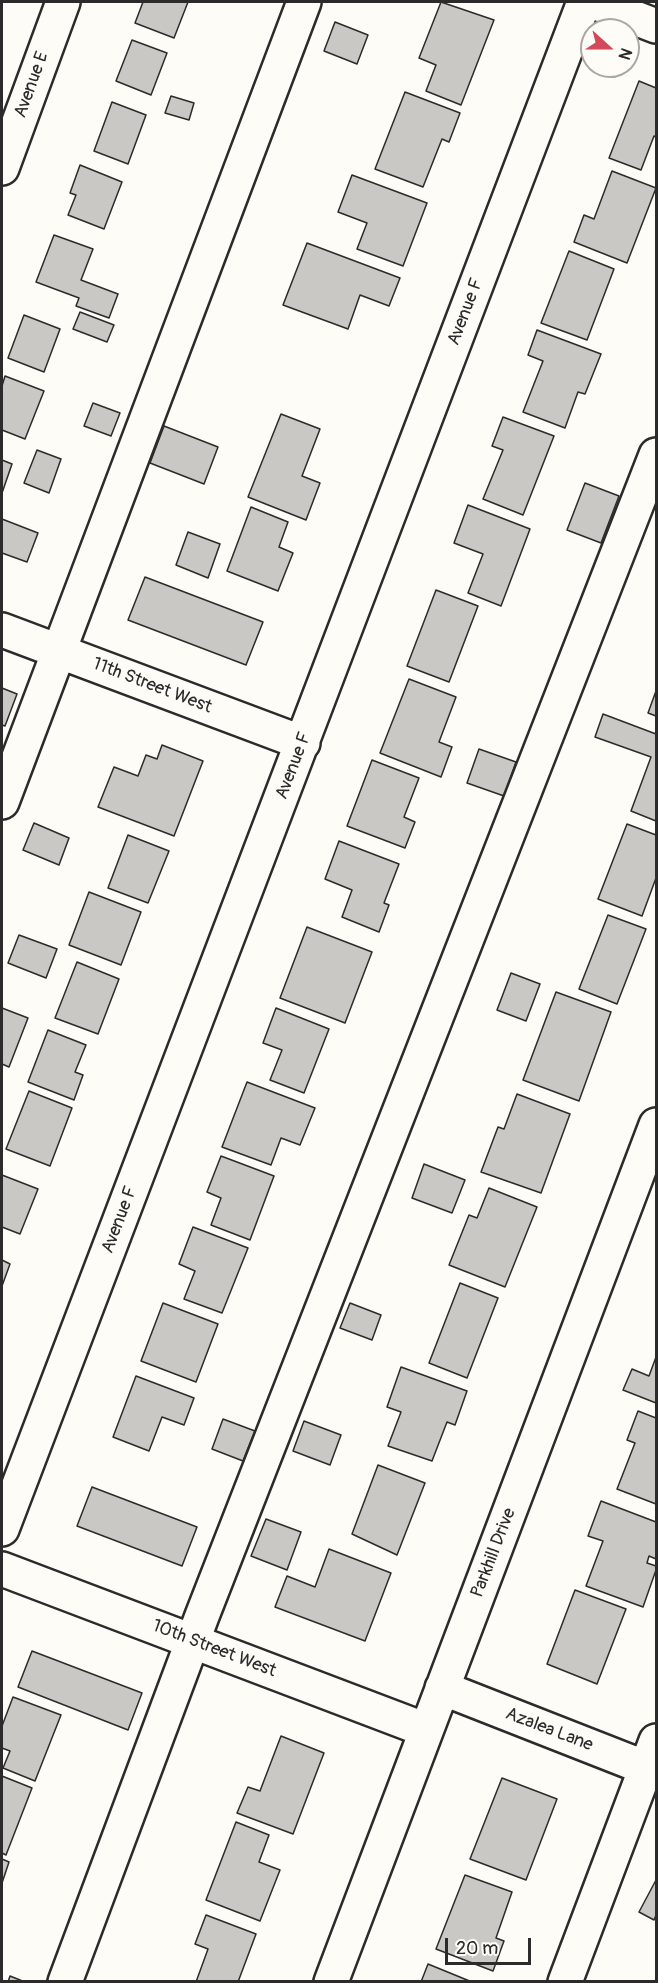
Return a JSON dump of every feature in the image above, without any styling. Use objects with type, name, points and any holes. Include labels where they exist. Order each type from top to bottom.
[{"type":"street","name":"Avenue E","points":[[2,168],[63,2]]},
{"type":"street","points":[[2,802],[304,2]]},
{"type":"street","name":"Avenue F","points":[[2,1529],[584,2]]},
{"type":"street","points":[[594,2],[657,26]]},
{"type":"street","points":[[65,1982],[192,1640],[657,455]]},
{"type":"street","name":"11th Street West","points":[[2,630],[303,743]]},
{"type":"street","name":"Parkhill Drive","points":[[332,1982],[657,1125]]},
{"type":"street","name":"10th Street West","points":[[2,1569],[426,1730]]},
{"type":"street","name":"Azalea Lane","points":[[442,1688],[653,1760]]},
{"type":"street","points":[[564,1982],[653,1760]]},
{"type":"building","points":[[143,2],[188,2],[174,38],[135,23]]},
{"type":"building","points":[[441,2],[494,20],[461,105],[426,91],[436,65],[419,58]]},
{"type":"building","points":[[335,22],[368,35],[357,64],[324,51]]},
{"type":"building","points":[[132,40],[167,53],[151,95],[116,81]]},
{"type":"building","points":[[639,81],[656,88],[656,137],[654,136],[641,170],[609,158]]},
{"type":"building","points":[[405,92],[460,113],[449,142],[442,139],[423,187],[375,169]]},
{"type":"building","points":[[171,96],[194,103],[189,120],[165,113]]},
{"type":"building","points":[[112,102],[146,115],[128,164],[94,151]]},
{"type":"building","points":[[80,165],[122,182],[104,229],[68,215],[76,195],[70,193]]},
{"type":"building","points":[[612,171],[656,188],[627,263],[574,242],[584,215],[594,219]]},
{"type":"building","points":[[352,175],[427,203],[403,266],[357,249],[367,223],[338,212]]},
{"type":"building","points":[[54,235],[93,249],[81,280],[118,294],[109,318],[76,306],[79,298],[36,282]]},
{"type":"building","points":[[307,243],[400,278],[389,306],[360,295],[348,329],[283,305]]},
{"type":"building","points":[[569,251],[614,269],[587,340],[541,323]]},
{"type":"building","points":[[80,312],[114,325],[107,342],[73,329]]},
{"type":"building","points":[[24,315],[60,329],[44,372],[8,358]]},
{"type":"building","points":[[537,330],[601,354],[585,394],[578,392],[565,428],[523,412],[543,361],[528,355]]},
{"type":"building","points":[[5,376],[44,391],[25,439],[2,430],[2,386]]},
{"type":"building","points":[[93,403],[120,413],[111,436],[84,426]]},
{"type":"building","points":[[281,414],[320,429],[302,476],[320,483],[306,520],[248,497]]},
{"type":"building","points":[[503,417],[554,436],[523,515],[483,499],[503,450],[492,446]]},
{"type":"building","points":[[164,426],[218,447],[204,484],[150,463]]},
{"type":"building","points":[[37,450],[61,459],[49,493],[24,483]]},
{"type":"building","points":[[2,460],[12,464],[2,493]]},
{"type":"building","points":[[585,483],[619,496],[601,543],[567,530]]},
{"type":"building","points":[[468,505],[530,529],[501,606],[468,593],[483,554],[454,543]]},
{"type":"building","points":[[251,507],[288,522],[279,547],[293,553],[278,591],[227,571]]},
{"type":"building","points":[[2,519],[38,533],[27,562],[2,553]]},
{"type":"building","points":[[188,532],[220,544],[208,578],[176,565]]},
{"type":"building","points":[[145,577],[263,622],[246,665],[128,620]]},
{"type":"building","points":[[436,590],[478,606],[449,682],[407,666]]},
{"type":"building","points":[[409,679],[456,697],[439,742],[452,747],[441,777],[380,753]]},
{"type":"building","points":[[2,688],[17,694],[5,726],[2,725]]},
{"type":"building","points":[[656,691],[656,716],[648,713]]},
{"type":"building","points":[[603,714],[656,734],[656,821],[631,811],[651,757],[595,737]]},
{"type":"building","points":[[162,745],[203,761],[174,836],[98,807],[114,767],[138,776],[146,755],[157,759]]},
{"type":"building","points":[[479,749],[516,762],[504,796],[467,783]]},
{"type":"building","points":[[372,760],[419,778],[404,817],[415,822],[405,848],[347,826]]},
{"type":"building","points":[[34,823],[69,838],[59,865],[23,850]]},
{"type":"building","points":[[627,824],[656,835],[656,878],[642,916],[598,899]]},
{"type":"building","points":[[128,835],[169,851],[148,903],[108,888]]},
{"type":"building","points":[[339,841],[399,864],[384,903],[389,905],[379,932],[342,917],[352,890],[325,879]]},
{"type":"building","points":[[89,892],[141,912],[121,965],[69,945]]},
{"type":"building","points":[[608,915],[646,929],[617,1004],[579,989]]},
{"type":"building","points":[[307,927],[372,952],[345,1023],[280,998]]},
{"type":"building","points":[[19,935],[57,949],[46,978],[8,963]]},
{"type":"building","points":[[77,962],[119,979],[98,1034],[55,1018]]},
{"type":"building","points":[[511,973],[540,984],[526,1021],[497,1010]]},
{"type":"building","points":[[556,992],[611,1012],[579,1101],[523,1080]]},
{"type":"building","points":[[2,1008],[28,1018],[9,1067],[2,1064]]},
{"type":"building","points":[[276,1008],[329,1029],[304,1093],[270,1080],[282,1050],[263,1043]]},
{"type":"building","points":[[48,1030],[86,1045],[75,1072],[83,1075],[74,1100],[28,1082]]},
{"type":"building","points":[[247,1082],[315,1108],[300,1145],[281,1138],[271,1165],[222,1147]]},
{"type":"building","points":[[29,1091],[72,1108],[50,1166],[6,1149]]},
{"type":"building","points":[[517,1094],[570,1114],[541,1193],[481,1172],[498,1127],[504,1129]]},
{"type":"building","points":[[221,1156],[274,1176],[250,1240],[211,1225],[221,1198],[207,1192]]},
{"type":"building","points":[[424,1164],[465,1180],[452,1213],[412,1198]]},
{"type":"building","points":[[2,1175],[38,1189],[20,1234],[2,1227]]},
{"type":"building","points":[[489,1188],[537,1207],[505,1287],[449,1265],[469,1215],[477,1218]]},
{"type":"building","points":[[193,1227],[248,1248],[222,1313],[184,1299],[195,1271],[179,1264]]},
{"type":"building","points":[[2,1260],[10,1264],[2,1286]]},
{"type":"building","points":[[460,1283],[498,1298],[467,1378],[429,1363]]},
{"type":"building","points":[[163,1303],[218,1324],[196,1382],[141,1361]]},
{"type":"building","points":[[350,1303],[381,1315],[372,1340],[340,1328]]},
{"type":"building","points":[[656,1357],[656,1403],[623,1390],[632,1369],[649,1376]]},
{"type":"building","points":[[401,1367],[467,1391],[455,1425],[447,1422],[432,1461],[388,1446],[401,1412],[387,1407]]},
{"type":"building","points":[[136,1376],[194,1398],[184,1425],[162,1417],[149,1451],[113,1437]]},
{"type":"building","points":[[638,1411],[656,1418],[656,1504],[617,1489],[635,1443],[627,1440]]},
{"type":"building","points":[[223,1419],[255,1431],[243,1461],[212,1449]]},
{"type":"building","points":[[304,1421],[341,1435],[330,1465],[293,1451]]},
{"type":"building","points":[[378,1465],[425,1483],[397,1555],[352,1534]]},
{"type":"building","points":[[92,1487],[197,1527],[182,1566],[77,1526]]},
{"type":"building","points":[[601,1501],[656,1522],[656,1559],[649,1556],[647,1563],[656,1566],[656,1570],[643,1607],[586,1586],[603,1541],[588,1536]]},
{"type":"building","points":[[266,1519],[301,1532],[287,1570],[251,1556]]},
{"type":"building","points":[[329,1549],[391,1573],[365,1641],[275,1607],[287,1576],[315,1587]]},
{"type":"building","points":[[575,1590],[626,1609],[597,1684],[547,1664]]},
{"type":"building","points":[[32,1651],[142,1693],[128,1730],[18,1687]]},
{"type":"building","points":[[13,1697],[61,1715],[35,1781],[3,1768],[10,1751],[2,1748],[2,1726]]},
{"type":"building","points":[[281,1736],[324,1753],[293,1834],[237,1813],[248,1787],[260,1791]]},
{"type":"building","points":[[2,1776],[32,1788],[6,1855],[2,1853]]},
{"type":"building","points":[[502,1778],[557,1799],[526,1880],[470,1859]]},
{"type":"building","points":[[236,1822],[269,1835],[259,1862],[280,1870],[260,1921],[206,1900]]},
{"type":"building","points":[[2,1859],[9,1862],[2,1883]]},
{"type":"building","points":[[465,1875],[512,1892],[496,1938],[504,1941],[493,1971],[436,1949]]},
{"type":"building","points":[[656,1880],[656,1915],[654,1920],[639,1912]]},
{"type":"building","points":[[206,1915],[256,1934],[238,1982],[196,1982],[208,1949],[195,1944]]},
{"type":"building","points":[[428,1964],[472,1982],[421,1982]]},
{"type":"building","points":[[10,1976],[25,1982],[8,1982]]}]
